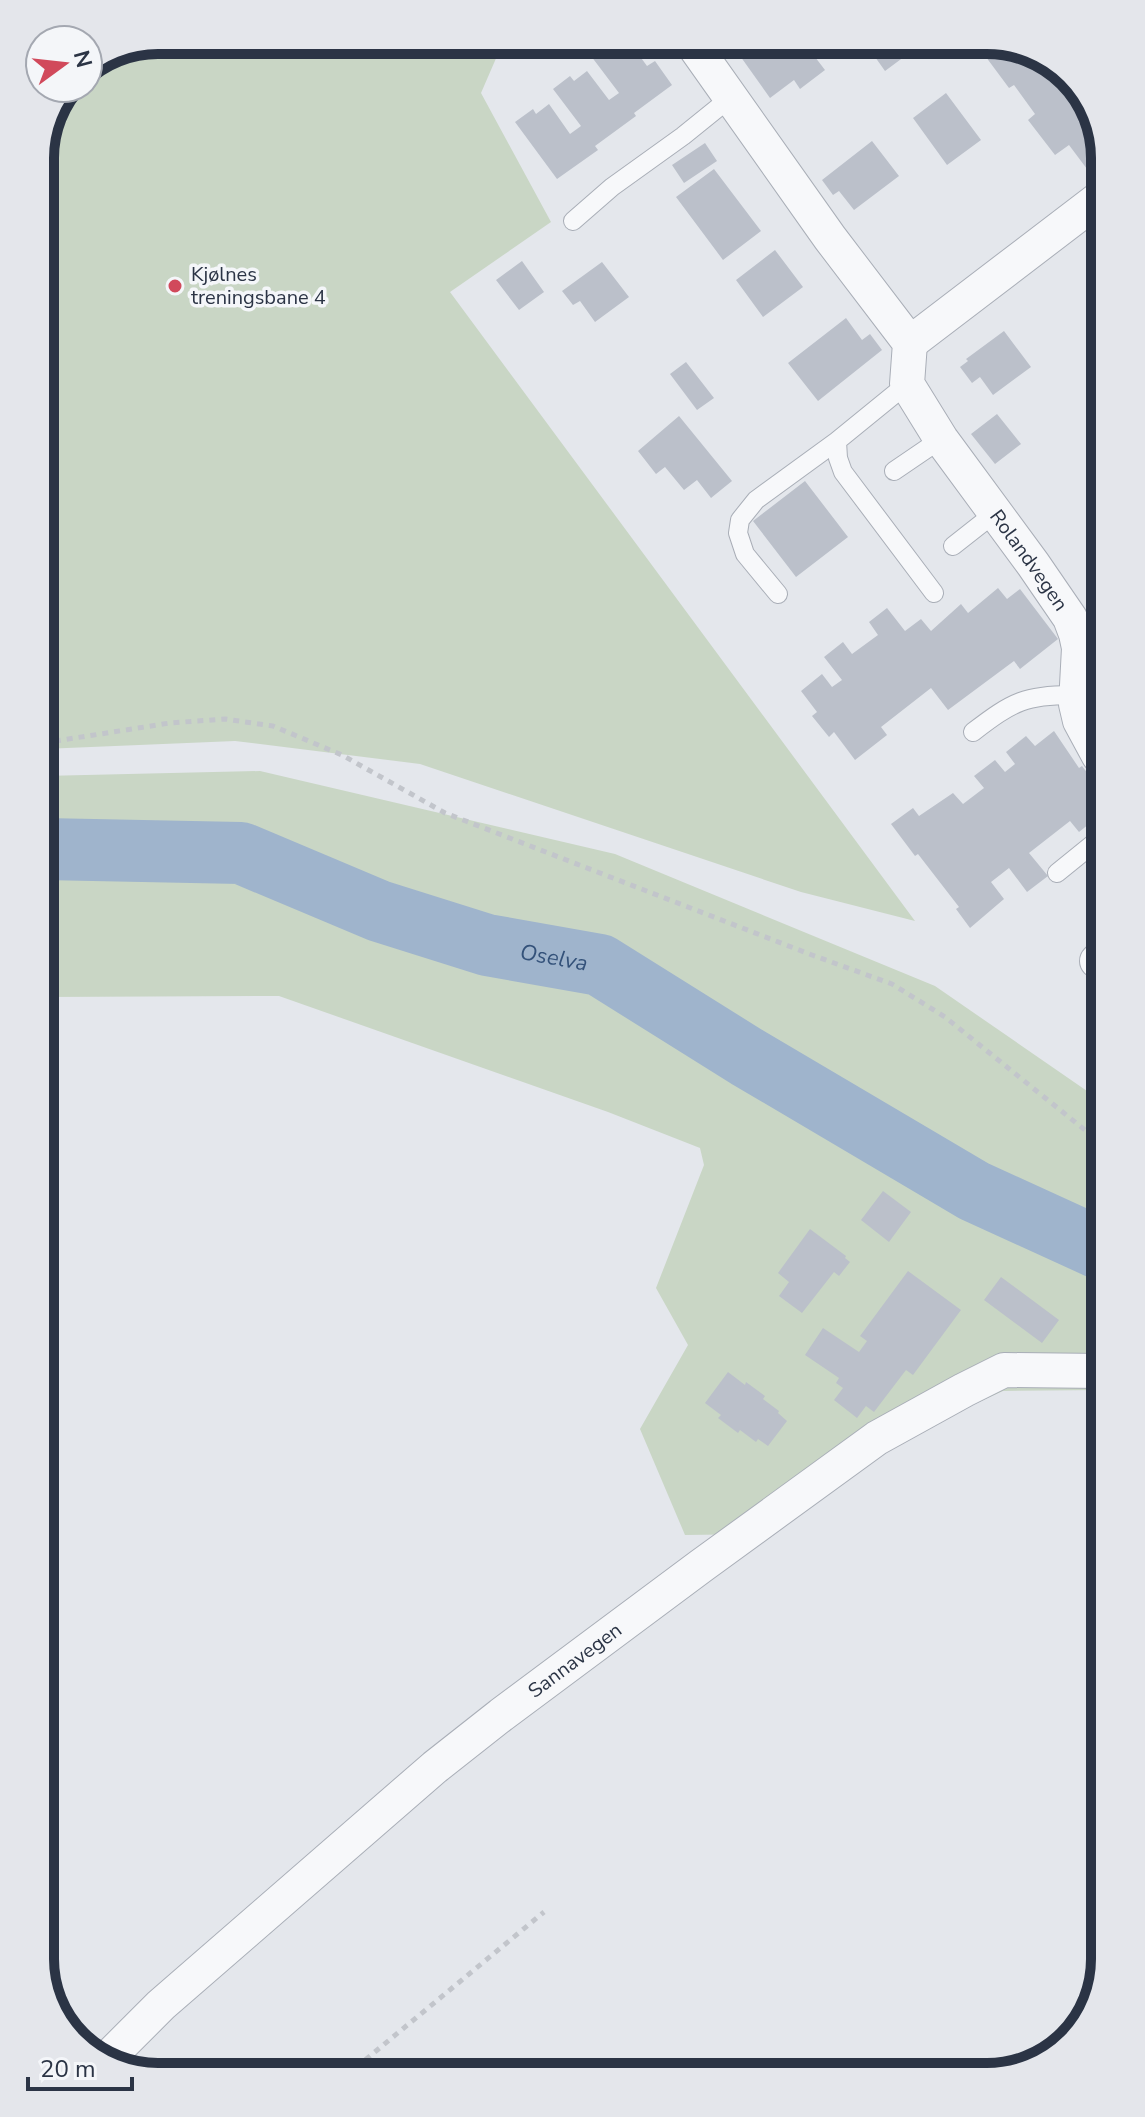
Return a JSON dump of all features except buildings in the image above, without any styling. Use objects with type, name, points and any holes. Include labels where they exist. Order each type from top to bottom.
[{"type":"street","points":[[700,54],[830,238],[910,343],[907,384]]},
{"type":"street","points":[[910,343],[1091,205]]},
{"type":"street","name":"Rolandvegen","points":[[907,384],[941,439],[1070,618],[1079,648],[1076,704],[1080,721],[1091,741]]},
{"type":"street","name":"Sannavegen","points":[[113,2053],[161,2005],[435,1767],[701,1566],[877,1438],[1004,1370],[1091,1371]]},
{"type":"lane","points":[[573,221],[612,187],[730,98]]},
{"type":"lane","points":[[778,594],[745,554],[738,533],[740,520],[756,500],[837,441],[907,384]]},
{"type":"lane","points":[[894,471],[941,439]]},
{"type":"lane","points":[[837,441],[843,472],[934,593]]},
{"type":"lane","points":[[953,546],[995,513]]},
{"type":"lane","points":[[973,732],[1004,708],[1024,699],[1048,694],[1077,695]]},
{"type":"lane","points":[[1057,873],[1091,845]]},
{"type":"path","points":[[54,741],[170,723],[225,719],[273,726],[342,755],[445,813],[892,984],[945,1017],[1091,1135]]},
{"type":"path","points":[[362,2063],[544,1912]]},
{"type":"green space","points":[[498,54],[481,93],[551,222],[450,292],[915,921],[801,892],[420,764],[235,741],[54,749],[54,151],[62,118],[69,104],[104,104],[104,69],[137,56]]},
{"type":"green space","points":[[260,771],[615,854],[935,986],[1091,1091],[1091,1390],[1003,1391],[918,1430],[763,1534],[685,1535],[640,1429],[688,1345],[656,1288],[704,1165],[700,1148],[608,1112],[279,996],[54,997],[54,776]]},
{"type":"waterway","name":"Oselva","points":[[54,849],[241,853],[379,911],[487,945],[600,965],[747,1057],[974,1191],[1091,1244]]},
{"type":"place","name":"Kjølnes treningsbane 4","points":[[175,286]]}]
